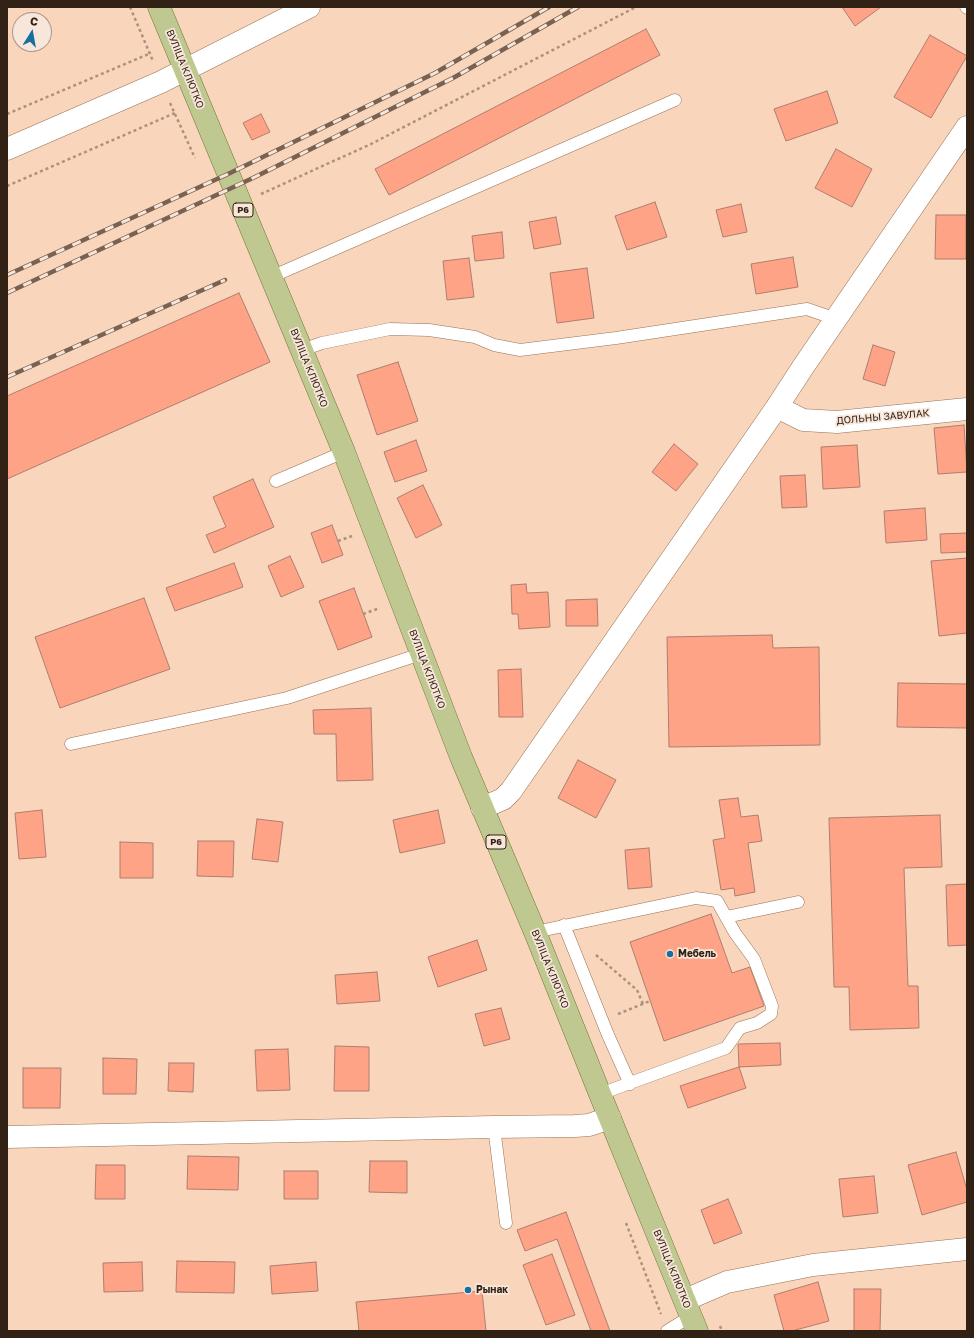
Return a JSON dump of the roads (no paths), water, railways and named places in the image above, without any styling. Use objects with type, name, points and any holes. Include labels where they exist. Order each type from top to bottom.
[{"type":"main road","name":"ВУЛІЦА КЛЮТКО","points":[[159,7],[344,452],[461,757],[535,932],[691,1315]]},
{"type":"street","points":[[7,149],[161,82],[309,7]]},
{"type":"street","points":[[482,808],[503,798],[511,791],[777,407],[967,127]]},
{"type":"street","name":"ДОЛЬНЫ ЗАВУЛАК","points":[[777,407],[803,420],[837,422],[967,409]]},
{"type":"street","points":[[7,1137],[575,1126],[589,1125],[610,1118]]},
{"type":"street","points":[[691,1315],[728,1282],[813,1265],[967,1248]]},
{"type":"lane","points":[[271,277],[675,100]]},
{"type":"lane","points":[[302,350],[322,343],[390,329],[429,330],[475,337],[494,345],[520,350],[616,338],[807,309],[836,319]]},
{"type":"lane","points":[[276,481],[344,452]]},
{"type":"lane","points":[[71,744],[287,698],[422,654]]},
{"type":"lane","points":[[535,932],[696,898],[717,901],[735,933],[754,959],[772,1006],[771,1014],[758,1023],[740,1028],[726,1048],[600,1094]]},
{"type":"lane","points":[[726,917],[798,902]]},
{"type":"lane","points":[[564,925],[608,1035],[630,1084]]},
{"type":"lane","points":[[494,1127],[506,1223]]},
{"type":"lane","points":[[667,1331],[691,1315]]},
{"type":"railway","points":[[7,275],[228,174],[435,73],[549,7]]},
{"type":"railway","points":[[7,293],[255,177],[453,78],[578,7]]},
{"type":"railway","points":[[7,377],[225,280]]},
{"type":"place","name":"Мебель","points":[[670,954]]},
{"type":"place","name":"Рынак","points":[[468,1290]]}]
